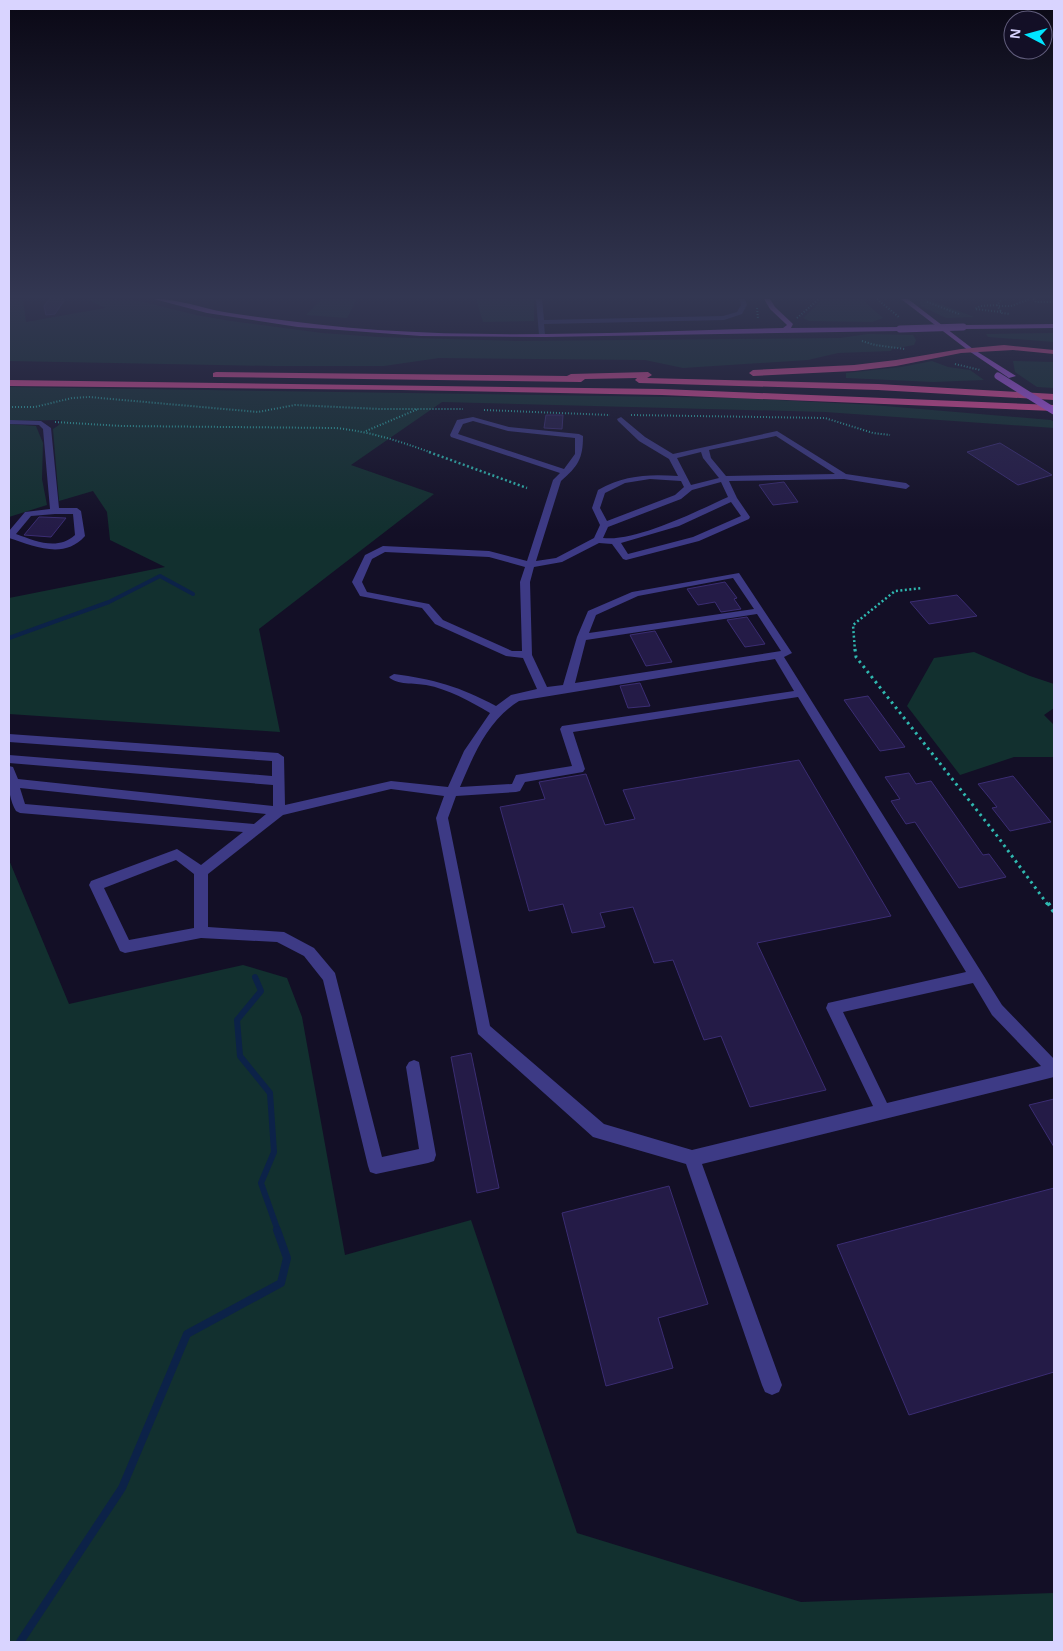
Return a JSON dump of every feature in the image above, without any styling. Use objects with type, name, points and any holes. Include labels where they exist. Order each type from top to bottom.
[{"type":"highway","points":[[372,376],[762,383],[1054,397]]},
{"type":"highway","points":[[532,378],[607,376]]},
{"type":"highway","points":[[9,383],[605,389],[753,393],[1054,409]]},
{"type":"highway","points":[[753,393],[1054,417]]},
{"type":"main road","points":[[998,376],[1054,409]]},
{"type":"main road","points":[[1012,376],[1054,402]]},
{"type":"street","points":[[544,692],[528,655],[525,582],[557,480],[566,472],[579,454],[579,436],[508,429],[473,419],[460,422],[454,435],[566,472]]},
{"type":"street","points":[[621,419],[642,439],[672,457],[689,488]]},
{"type":"street","points":[[9,422],[41,423],[47,428],[55,511]]},
{"type":"street","points":[[672,457],[778,433],[844,476]]},
{"type":"street","points":[[615,542],[626,557],[696,540],[746,517],[733,498],[724,479],[707,458],[704,449]]},
{"type":"street","points":[[598,540],[604,524],[596,508],[601,492],[617,482],[634,476],[684,479]]},
{"type":"street","points":[[604,524],[678,497],[689,488],[724,479],[844,476],[906,486]]},
{"type":"street","points":[[528,655],[510,654],[439,622],[425,606],[363,594],[357,582],[368,556],[383,549],[489,554],[530,565],[559,560],[598,540],[615,542],[676,524],[733,498]]},
{"type":"street","points":[[55,511],[77,511],[80,536],[74,543],[53,549],[10,535],[28,514],[55,511]]},
{"type":"street","points":[[568,688],[582,637],[592,613],[635,594],[736,575],[787,653],[514,698],[482,728],[451,792],[442,818],[483,1029],[599,1130],[692,1158],[1054,1069]]},
{"type":"street","points":[[582,637],[760,611]]},
{"type":"street","points":[[778,655],[997,1010],[1054,1069]]},
{"type":"street","points":[[394,677],[430,682],[470,697],[497,712]]},
{"type":"street","points":[[14,783],[279,811],[391,785],[451,792],[516,788],[520,778],[579,769],[566,729],[802,693]]},
{"type":"street","points":[[9,738],[278,757],[279,811]]},
{"type":"street","points":[[9,759],[279,781]]},
{"type":"street","points":[[9,770],[20,808],[256,829]]},
{"type":"street","points":[[201,872],[279,811]]},
{"type":"street","points":[[201,872],[177,854],[96,885],[125,948],[201,932],[279,936],[309,952],[330,977],[376,1166],[428,1156],[414,1067]]},
{"type":"street","points":[[201,872],[201,932]]},
{"type":"street","points":[[883,1111],[833,1008],[976,976]]},
{"type":"street","points":[[692,1158],[772,1385]]},
{"type":"path","points":[[9,407],[35,407],[72,398],[89,397],[258,412],[295,405],[468,409]]},
{"type":"path","points":[[365,431],[420,408]]},
{"type":"path","points":[[476,410],[611,415]]},
{"type":"path","points":[[629,415],[825,418],[842,421],[875,434],[890,435]]},
{"type":"path","points":[[41,423],[122,426],[279,427],[365,431],[386,436],[527,488]]},
{"type":"path","points":[[922,588],[895,591],[853,625],[856,657],[1054,912]]},
{"type":"green space","points":[[846,376],[978,376],[984,380],[933,382],[846,378]]},
{"type":"green space","points":[[1021,376],[1054,376],[1054,388],[1037,387]]},
{"type":"green space","points":[[9,387],[737,398],[873,405],[1051,420],[1054,422],[1054,428],[825,412],[442,402],[351,465],[434,494],[259,629],[280,732],[9,714],[9,598],[165,567],[110,540],[107,512],[93,491],[59,501],[53,429],[59,425],[61,420],[9,421]]},
{"type":"green space","points":[[9,424],[36,426],[43,443],[42,479],[47,505],[9,517]]},
{"type":"green space","points":[[974,652],[1054,684],[1054,708],[1044,715],[1054,725],[1054,757],[1014,757],[960,775],[907,706],[934,658]]},
{"type":"green space","points":[[9,860],[69,1004],[243,965],[287,978],[302,1017],[345,1255],[471,1220],[577,1533],[801,1602],[1054,1593],[1054,1642],[9,1642]]},
{"type":"building","points":[[546,415],[563,415],[562,429],[544,428]]},
{"type":"building","points":[[1000,443],[1052,475],[1018,485],[967,452]]},
{"type":"building","points":[[784,482],[798,502],[773,505],[759,485]]},
{"type":"building","points":[[39,517],[66,518],[51,537],[24,535]]},
{"type":"building","points":[[725,582],[737,598],[734,599],[741,609],[721,612],[715,602],[698,605],[687,589]]},
{"type":"building","points":[[957,595],[977,616],[929,624],[910,602]]},
{"type":"building","points":[[747,617],[765,644],[745,647],[727,620]]},
{"type":"building","points":[[655,631],[672,662],[646,666],[630,635]]},
{"type":"building","points":[[640,683],[650,706],[628,708],[620,686]]},
{"type":"building","points":[[868,696],[905,747],[880,751],[844,700]]},
{"type":"building","points":[[799,760],[891,916],[757,943],[826,1090],[750,1107],[721,1036],[704,1040],[673,960],[654,963],[633,907],[600,913],[605,927],[572,933],[563,904],[529,911],[500,807],[545,799],[539,782],[586,774],[605,825],[635,819],[623,790]]},
{"type":"building","points":[[909,773],[916,784],[931,781],[983,855],[989,854],[1006,877],[959,888],[915,822],[906,824],[891,801],[900,799],[885,777]]},
{"type":"building","points":[[1013,776],[1051,822],[1010,831],[992,808],[997,807],[978,784]]},
{"type":"building","points":[[471,1053],[499,1188],[477,1193],[451,1057]]},
{"type":"building","points":[[1054,1099],[1054,1147],[1029,1105]]},
{"type":"building","points":[[669,1186],[708,1304],[658,1318],[673,1368],[606,1386],[562,1213]]},
{"type":"building","points":[[1054,1188],[1054,1372],[909,1415],[837,1245]]},
{"type":"waterway","points":[[9,638],[109,602],[160,576],[193,594]]},
{"type":"waterway","points":[[255,977],[261,991],[237,1020],[240,1056],[270,1093],[274,1152],[261,1183],[278,1231]]},
{"type":"waterway","points":[[20,1642],[122,1488],[187,1334],[281,1283],[287,1258],[277,1230]]}]
